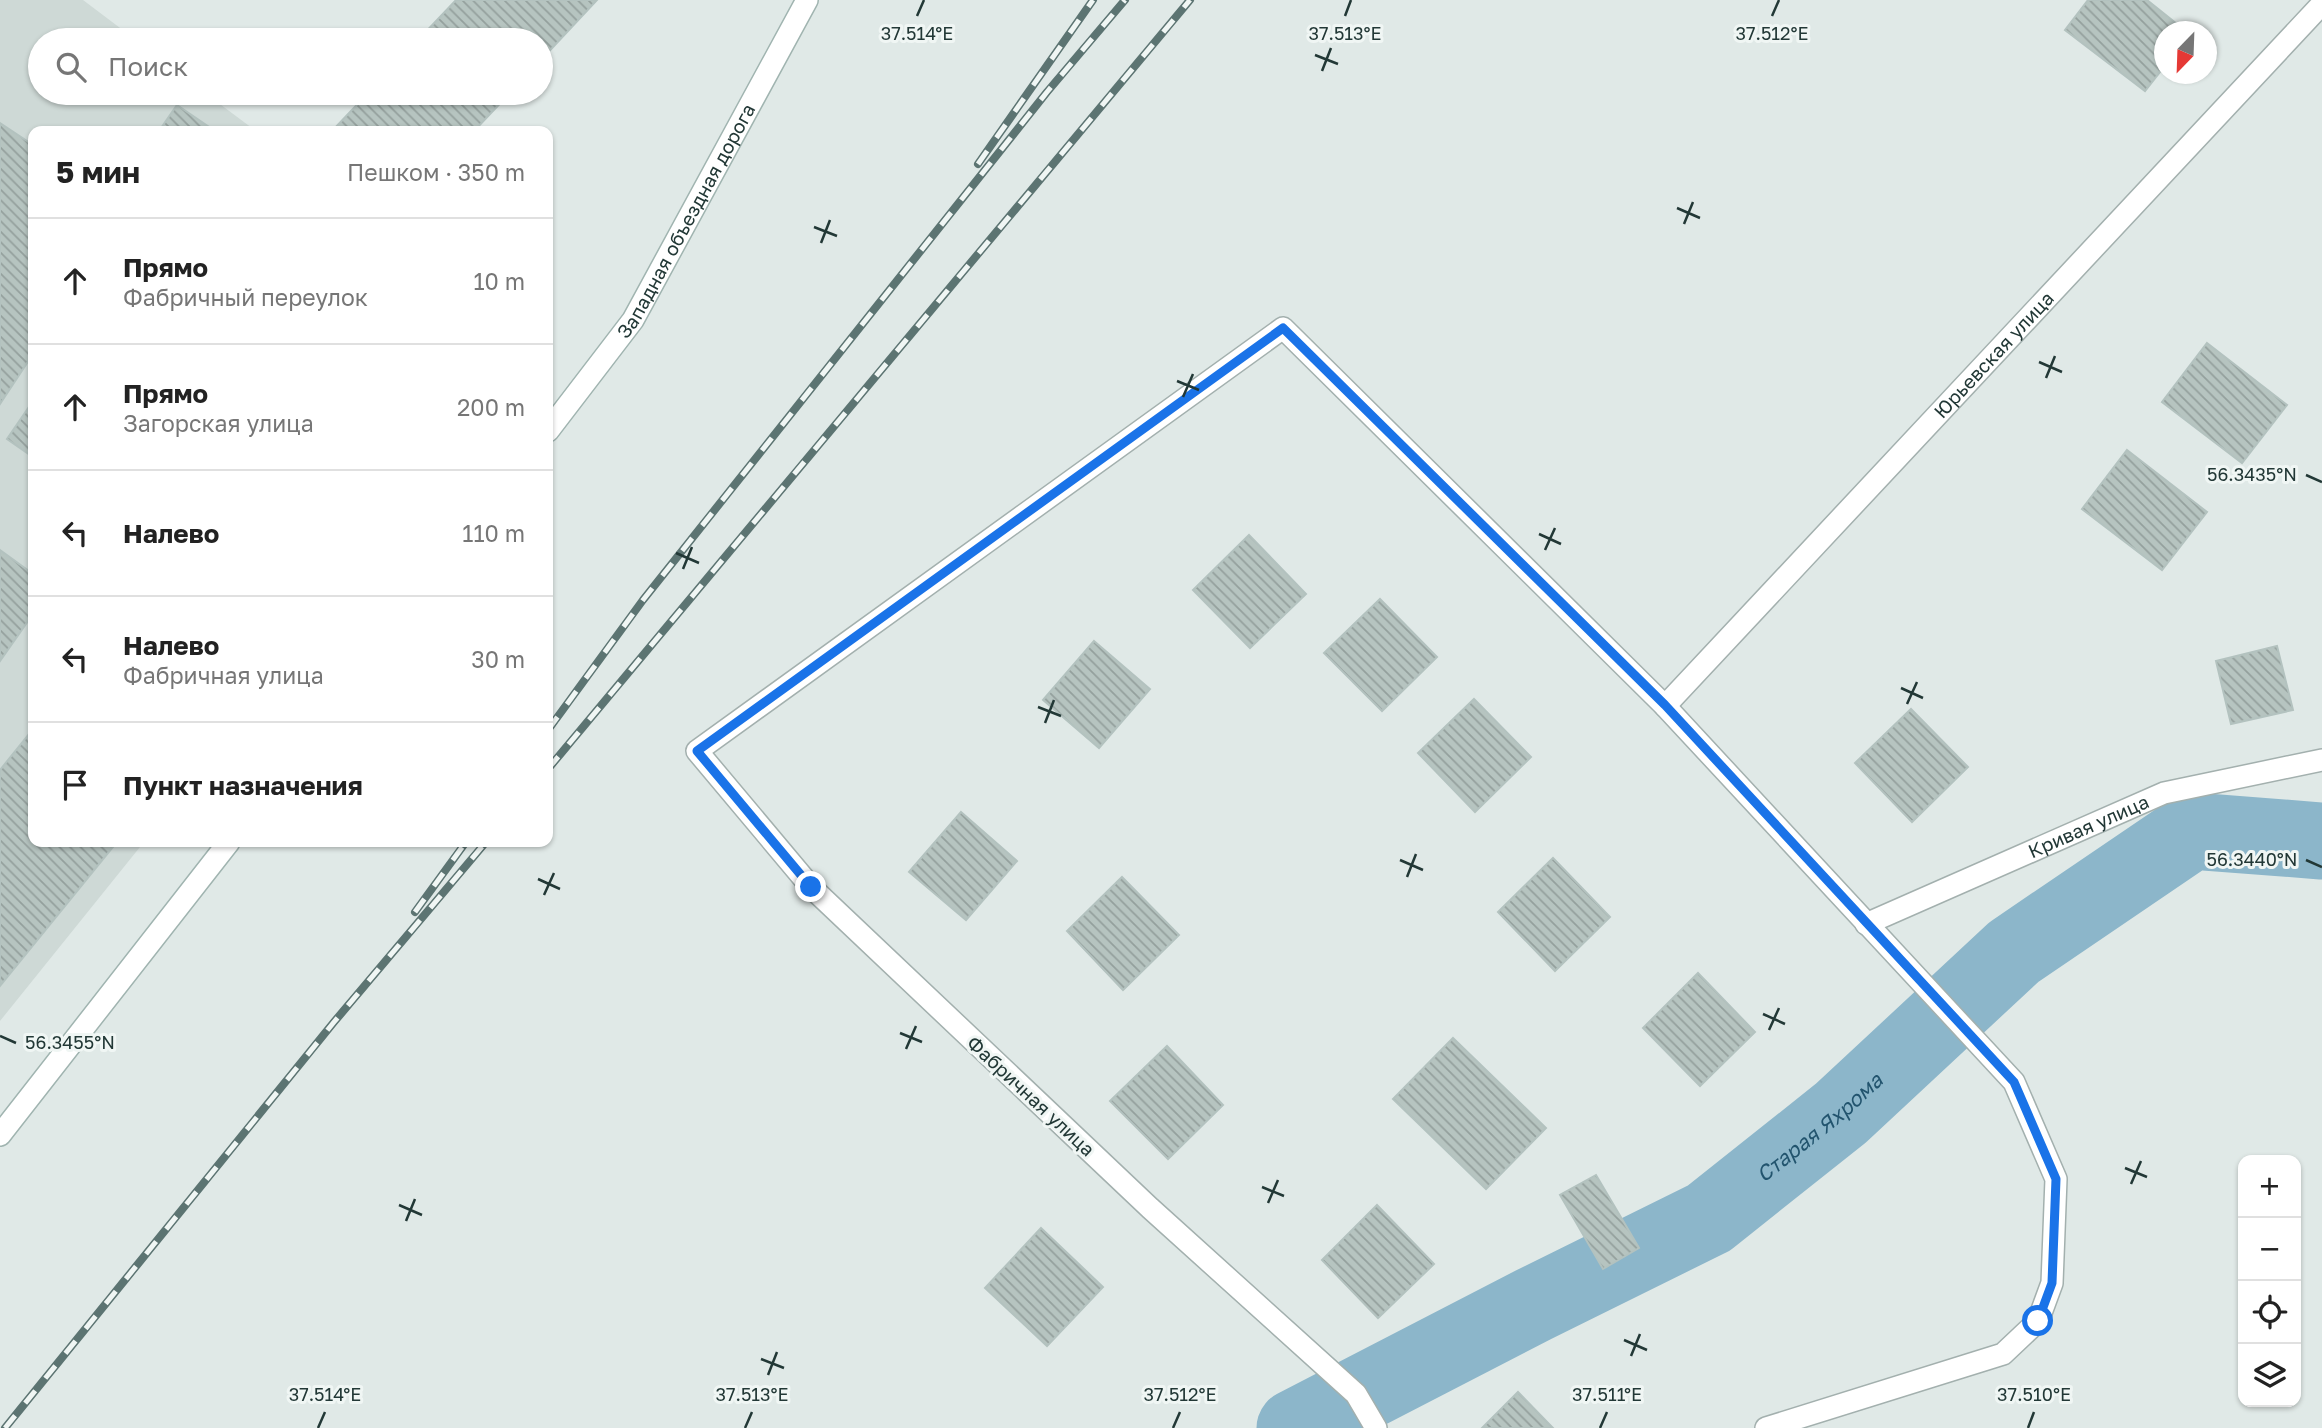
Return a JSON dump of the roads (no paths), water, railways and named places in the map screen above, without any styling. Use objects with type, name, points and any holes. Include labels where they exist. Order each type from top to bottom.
[{"type":"street","name":"Западная объездная дорога","points":[[553,425],[634,320],[807,0]]},
{"type":"street","name":"Юрьевская улица","points":[[1665,705],[2322,4]]},
{"type":"street","name":"Фабричная улица","points":[[1376,1428],[1356,1394],[1150,1208],[811,887],[697,751],[1283,328],[1665,705]]},
{"type":"street","points":[[1665,705],[2014,1082],[2056,1179],[2052,1283],[2038,1321],[2003,1354],[1766,1428]]},
{"type":"street","name":"Кривая улица","points":[[1866,924],[2164,793],[2322,760]]},
{"type":"street","points":[[0,1135],[225,847]]},
{"type":"waterway","name":"Старая Яхрома","points":[[1295,1428],[1709,1218],[1841,1113],[2014,952],[2192,831],[2322,841]]},
{"type":"railway","points":[[978,164],[1093,0]]},
{"type":"railway","points":[[553,723],[643,600],[1047,92],[1125,0]]},
{"type":"railway","points":[[553,763],[1190,0]]},
{"type":"railway","points":[[415,912],[462,847]]},
{"type":"railway","points":[[5,1428],[334,1022],[482,847]]}]
